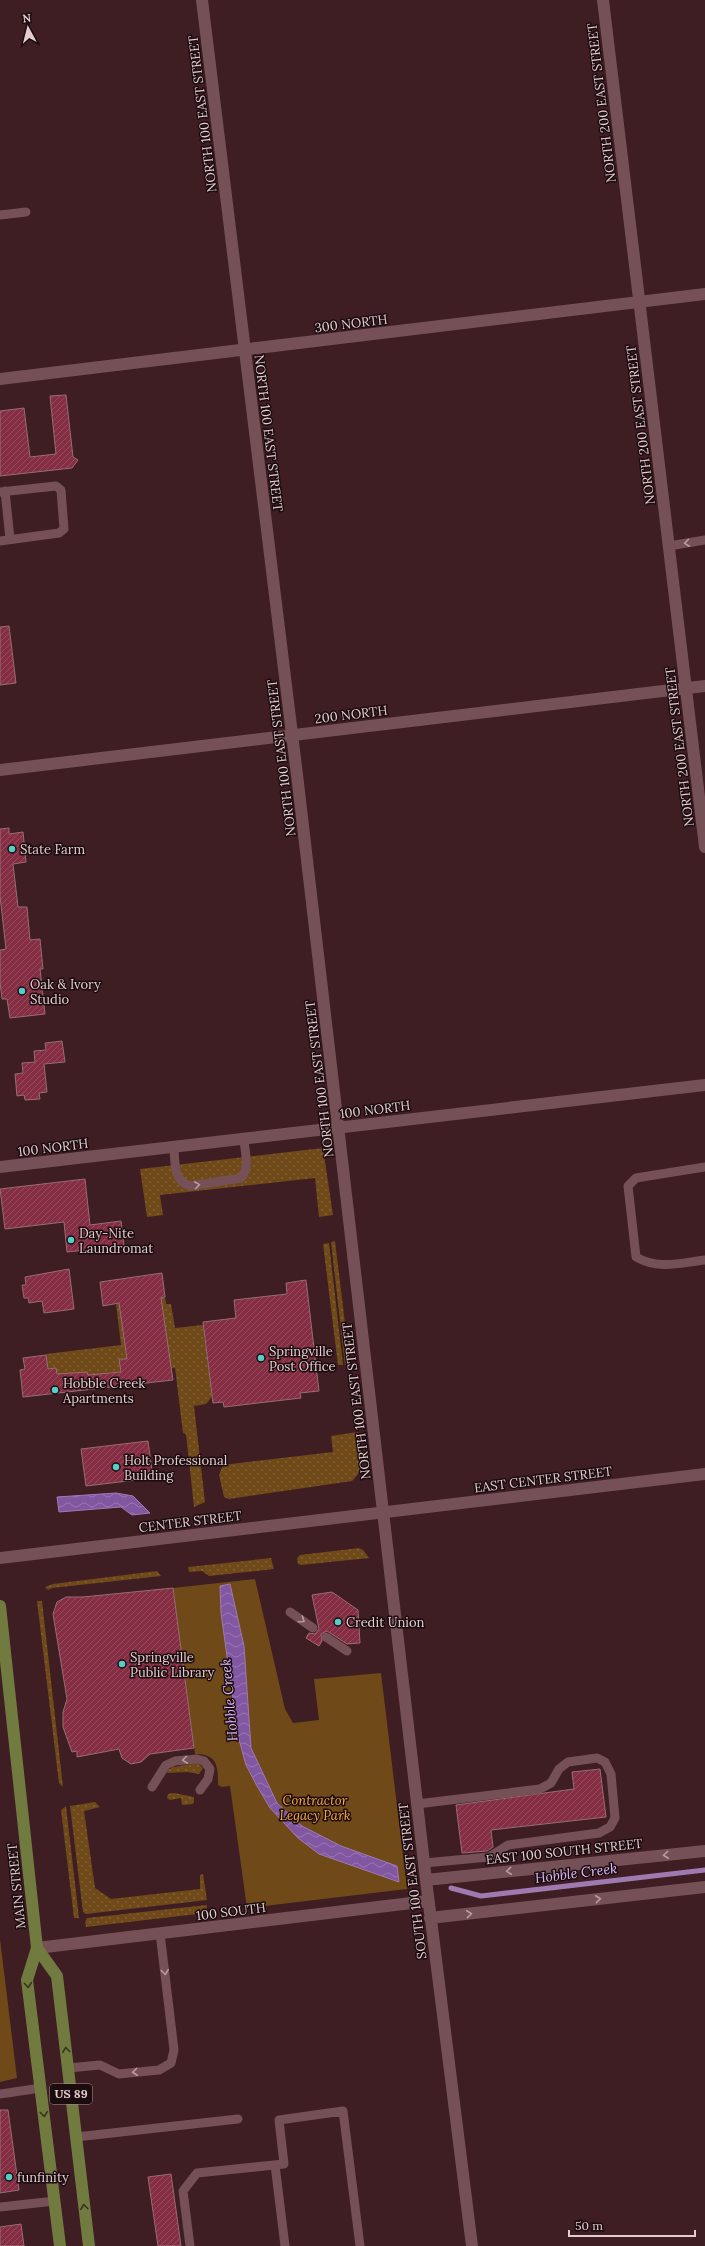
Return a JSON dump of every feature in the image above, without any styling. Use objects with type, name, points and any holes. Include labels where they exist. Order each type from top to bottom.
[{"type":"main road","name":"MAIN STREET","points":[[0,1606],[37,1948],[27,1980],[60,2246]]},
{"type":"main road","name":"MAIN STREET","points":[[37,1948],[57,1976],[89,2246]]},
{"type":"street","name":"NORTH 100 EAST STREET","points":[[202,0],[292,735],[383,1512]]},
{"type":"street","name":"NORTH 200 EAST STREET","points":[[603,0],[705,847]]},
{"type":"street","name":"300 NORTH","points":[[0,379],[705,294]]},
{"type":"street","name":"200 NORTH","points":[[0,770],[705,686]]},
{"type":"street","name":"100 NORTH","points":[[0,1167],[244,1140],[338,1127],[705,1085]]},
{"type":"street","name":"EAST CENTER STREET","points":[[383,1512],[705,1474]]},
{"type":"street","name":"CENTER STREET","points":[[0,1558],[383,1512]]},
{"type":"street","name":"SOUTH 100 EAST STREET","points":[[383,1512],[430,1918],[472,2246]]},
{"type":"street","name":"EAST 100 SOUTH STREET","points":[[426,1880],[705,1851]]},
{"type":"street","points":[[430,1918],[705,1887]]},
{"type":"street","name":"100 SOUTH","points":[[37,1948],[428,1901]]},
{"type":"lane","points":[[0,215],[26,212]]},
{"type":"lane","points":[[0,540],[10,539],[59,533],[64,529],[61,490],[56,486],[2,492],[10,539]]},
{"type":"lane","points":[[669,546],[705,540]]},
{"type":"lane","points":[[174,1147],[177,1177],[182,1183],[190,1186],[241,1178],[246,1173],[247,1166],[244,1140]]},
{"type":"lane","points":[[705,1167],[636,1178],[628,1186],[636,1257],[648,1264],[667,1265],[705,1260]]},
{"type":"lane","points":[[290,1612],[313,1628]]},
{"type":"lane","points":[[326,1637],[347,1651]]},
{"type":"lane","points":[[152,1787],[166,1765],[175,1761],[197,1758],[204,1761],[210,1769],[208,1779],[200,1790]]},
{"type":"lane","points":[[417,1804],[540,1789],[551,1783],[559,1770],[568,1762],[596,1758],[605,1762],[611,1774],[615,1818],[610,1827],[599,1833],[508,1845],[489,1857],[424,1863]]},
{"type":"lane","points":[[68,2068],[100,2065],[119,2074],[159,2070],[171,2063],[174,2050],[160,1933]]},
{"type":"lane","points":[[0,2094],[41,2088]]},
{"type":"lane","points":[[190,2246],[183,2191],[197,2173],[284,2164],[279,2120],[343,2111],[360,2246]]},
{"type":"lane","points":[[76,2137],[238,2119]]},
{"type":"lane","points":[[275,2165],[285,2246]]},
{"type":"lane","points":[[0,2207],[55,2201]]},
{"type":"green space","points":[[323,1148],[333,1215],[319,1217],[315,1178],[160,1195],[163,1215],[147,1217],[140,1169]]},
{"type":"green space","points":[[335,1241],[350,1364],[345,1365],[331,1242]]},
{"type":"green space","points":[[329,1243],[343,1365],[338,1365],[323,1244]]},
{"type":"green space","points":[[165,1297],[166,1304],[171,1304],[175,1328],[203,1325],[212,1397],[206,1404],[194,1406],[205,1502],[194,1507],[186,1434],[183,1433],[175,1368],[151,1371],[129,1358],[120,1360],[121,1372],[104,1373],[88,1379],[87,1372],[78,1372],[58,1381],[56,1368],[48,1369],[46,1354],[121,1345],[116,1304]]},
{"type":"green space","points":[[358,1432],[362,1459],[360,1470],[352,1481],[229,1499],[224,1497],[219,1475],[223,1465],[333,1452],[331,1436]]},
{"type":"green space","points":[[359,1548],[363,1550],[369,1558],[301,1565],[298,1564],[297,1558],[300,1555]]},
{"type":"green space","points":[[271,1558],[274,1569],[209,1576],[202,1571],[189,1572],[188,1567]]},
{"type":"green space","points":[[157,1571],[161,1576],[52,1588],[48,1590],[45,1587],[53,1584]]},
{"type":"green space","name":"Contractor Legacy Park","points":[[255,1579],[285,1709],[293,1723],[319,1720],[314,1679],[381,1673],[407,1889],[247,1908],[230,1786],[222,1787],[218,1785],[217,1767],[212,1759],[208,1756],[195,1754],[173,1588]]},
{"type":"green space","points":[[37,1601],[42,1601],[63,1787],[59,1783]]},
{"type":"green space","points":[[198,1763],[203,1768],[199,1774],[187,1772],[167,1773],[168,1770],[173,1767]]},
{"type":"green space","points":[[174,1793],[194,1797],[193,1804],[182,1805],[181,1798],[170,1800],[167,1798],[168,1794]]},
{"type":"green space","points":[[95,1802],[100,1807],[84,1811],[95,1888],[111,1899],[200,1889],[200,1875],[203,1874],[207,1900],[86,1914],[83,1912],[70,1806]]},
{"type":"green space","points":[[66,1806],[79,1918],[74,1918],[61,1810]]},
{"type":"green space","points":[[207,1905],[206,1913],[86,1927],[85,1922],[87,1918]]},
{"type":"green space","points":[[0,1939],[17,2078],[0,2082]]},
{"type":"water","points":[[116,1493],[133,1496],[150,1513],[132,1515],[121,1507],[59,1512],[57,1497]]},
{"type":"water","points":[[230,1584],[244,1646],[251,1748],[277,1803],[302,1826],[341,1846],[397,1866],[399,1882],[319,1854],[298,1838],[270,1808],[257,1786],[246,1765],[238,1736],[221,1613],[220,1586]]},
{"type":"building","points":[[66,395],[73,457],[78,460],[72,468],[0,476],[0,411],[24,408],[30,457],[56,454],[50,396]]},
{"type":"building","points":[[9,626],[16,683],[0,685],[0,627]]},
{"type":"building","points":[[9,828],[9,834],[23,832],[26,862],[13,864],[18,907],[27,907],[30,940],[40,939],[43,969],[40,969],[45,1014],[10,1018],[7,999],[2,999],[0,982],[0,950],[6,949],[0,896],[0,829]]},
{"type":"building","points":[[62,1041],[65,1062],[44,1064],[47,1092],[39,1093],[40,1099],[25,1100],[24,1095],[17,1096],[15,1074],[23,1073],[22,1063],[35,1062],[34,1051],[46,1050],[45,1043]]},
{"type":"building","points":[[85,1179],[90,1225],[121,1221],[124,1246],[67,1252],[64,1222],[5,1229],[0,1189]]},
{"type":"building","points":[[69,1269],[74,1309],[44,1313],[42,1301],[29,1303],[28,1298],[24,1298],[22,1285],[26,1285],[25,1277]]},
{"type":"building","points":[[162,1273],[165,1297],[161,1298],[173,1380],[23,1397],[20,1370],[25,1369],[23,1358],[46,1355],[48,1369],[56,1368],[57,1374],[87,1372],[88,1375],[121,1372],[119,1359],[127,1359],[119,1303],[103,1306],[100,1282]]},
{"type":"building","name":"Springville Post Office","points":[[306,1280],[319,1391],[300,1393],[301,1398],[224,1407],[223,1402],[213,1403],[203,1322],[236,1318],[234,1300],[287,1294],[286,1283]]},
{"type":"building","name":"Holt Professional Building","points":[[148,1441],[153,1478],[86,1486],[81,1449]]},
{"type":"building","name":"Springville Public Library","points":[[173,1588],[194,1748],[150,1754],[141,1762],[131,1764],[122,1758],[119,1749],[77,1757],[77,1751],[72,1752],[63,1727],[63,1712],[67,1699],[53,1614],[57,1602],[66,1597],[83,1597]]},
{"type":"building","name":"Credit Union","points":[[332,1592],[358,1610],[360,1643],[347,1644],[327,1631],[321,1634],[322,1641],[319,1646],[306,1638],[309,1633],[315,1634],[319,1629],[312,1595]]},
{"type":"building","points":[[600,1769],[606,1817],[491,1830],[493,1847],[487,1851],[462,1853],[456,1805],[574,1789],[572,1772]]},
{"type":"building","points":[[0,2110],[8,2110],[19,2190],[0,2193]]},
{"type":"building","points":[[171,2174],[181,2246],[158,2246],[148,2177]]},
{"type":"building","points":[[21,2224],[24,2246],[0,2246],[0,2227]]},
{"type":"waterway","name":"Hobble Creek","points":[[451,1888],[481,1896],[705,1870]]},
{"type":"place","name":"State Farm","points":[[12,849]]},
{"type":"place","name":"Oak & Ivory Studio","points":[[22,991]]},
{"type":"place","name":"Day-Nite Laundromat","points":[[71,1240]]},
{"type":"place","name":"Springville Post Office","points":[[261,1358]]},
{"type":"place","name":"Hobble Creek Apartments","points":[[55,1390]]},
{"type":"place","name":"Holt Professional Building","points":[[116,1467]]},
{"type":"place","name":"Credit Union","points":[[338,1622]]},
{"type":"place","name":"Springville Public Library","points":[[122,1664]]},
{"type":"place","name":"funfinity","points":[[9,2177]]}]
